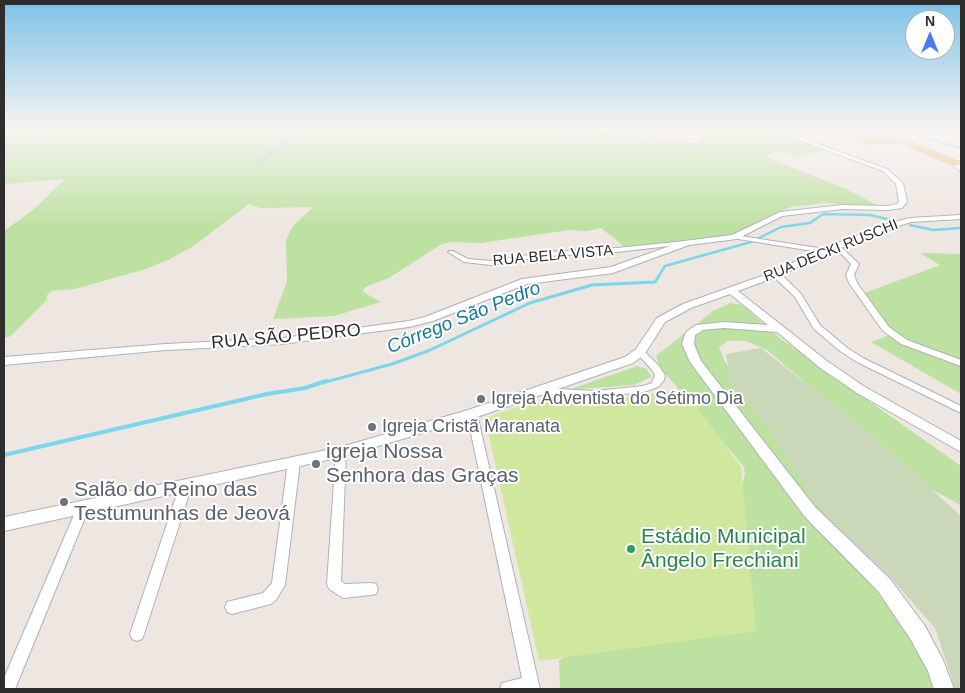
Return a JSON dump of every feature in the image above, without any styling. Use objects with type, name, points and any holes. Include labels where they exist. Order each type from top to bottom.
[{"type":"street","name":"RUA SÃO PEDRO","points":[[4,362],[166,347],[283,341],[409,324],[429,319],[525,281],[613,270],[687,243],[734,237],[780,214],[842,207],[888,208],[899,206],[904,202],[899,183],[885,170],[864,162]]},
{"type":"street","points":[[958,163],[961,170]]},
{"type":"street","name":"RUA DECKI RUSCHI","points":[[640,352],[661,320],[668,315],[776,274],[825,251],[910,220],[961,217]]},
{"type":"street","points":[[734,237],[825,251]]},
{"type":"street","name":"RUA BELA VISTA","points":[[451,252],[466,261],[491,263],[547,254],[687,243]]},
{"type":"street","points":[[838,247],[855,264],[850,275],[852,283],[886,329],[904,342],[961,363]]},
{"type":"street","points":[[776,274],[793,290],[817,327],[843,349],[860,360],[961,410]]},
{"type":"street","points":[[731,290],[778,329],[861,390],[960,447]]},
{"type":"street","points":[[778,329],[724,324],[700,326],[690,334],[688,344],[696,362],[810,512],[884,585],[918,633],[936,667],[944,689]]},
{"type":"street","points":[[4,524],[341,452],[472,414],[539,391],[621,364],[640,352],[656,368],[660,375],[655,385],[644,389],[595,394],[539,391]]},
{"type":"street","points":[[472,414],[532,686],[508,689]]},
{"type":"street","points":[[341,452],[334,584],[344,591],[371,589]]},
{"type":"street","points":[[232,607],[272,596],[278,584],[294,462]]},
{"type":"street","points":[[137,634],[186,485]]},
{"type":"street","points":[[7,689],[84,508]]},
{"type":"green space","points":[[4,162],[779,162],[846,189],[883,208],[825,203],[791,207],[760,220],[732,238],[626,248],[601,228],[587,231],[569,230],[481,243],[452,242],[442,244],[389,278],[365,287],[363,292],[381,302],[334,316],[273,319],[287,281],[286,240],[293,226],[313,207],[260,208],[249,204],[192,247],[168,260],[146,269],[75,289],[52,291],[47,295],[47,300],[24,323],[9,337],[4,337],[4,231],[33,210],[65,179],[4,184]]},
{"type":"green space","points":[[920,253],[961,254],[961,394],[871,342],[897,332],[881,325],[859,295],[940,265]]},
{"type":"green space","points":[[730,303],[742,305],[781,339],[961,466],[961,505],[929,488],[767,350],[746,341],[728,341],[719,347],[725,362],[823,495],[827,506],[825,525],[822,530],[907,626],[926,663],[933,689],[560,689],[559,661],[738,498],[745,475],[744,467],[660,367],[656,356],[713,311]]},
{"type":"green space","points":[[761,348],[875,438],[961,516],[961,689],[955,689],[935,628],[888,575],[824,515],[767,426],[731,384],[726,354]]},
{"type":"green space","points":[[637,366],[647,369],[651,377],[634,385],[568,390]]},
{"type":"green space","name":"Estádio Municipal Ângelo Frechiani","points":[[684,390],[741,467],[756,631],[539,661],[485,418],[529,403],[567,399],[573,403]]},
{"type":"waterway","name":"Córrego São Pedro","points":[[658,277],[665,266],[751,242],[781,227],[810,223],[823,214],[870,215],[895,221]]},
{"type":"waterway","name":"Córrego São Pedro","points":[[910,225],[933,230],[961,228]]},
{"type":"waterway","name":"Córrego São Pedro","points":[[322,383],[392,364],[428,351],[530,303],[592,285],[655,282],[659,276]]},
{"type":"waterway","name":"Córrego São Pedro","points":[[4,455],[267,394],[305,388],[326,381]]},
{"type":"place","name":"Igreja Adventista do Sétimo Dia","points":[[481,399]]},
{"type":"place","name":"Igreja Cristã Maranata","points":[[372,427]]},
{"type":"place","name":"igreja Nossa Senhora das Graças","points":[[316,464]]},
{"type":"place","name":"Salão do Reino das Testumunhas de Jeová","points":[[64,502]]},
{"type":"place","name":"Estádio Municipal Ângelo Frechiani","points":[[631,549]]}]
